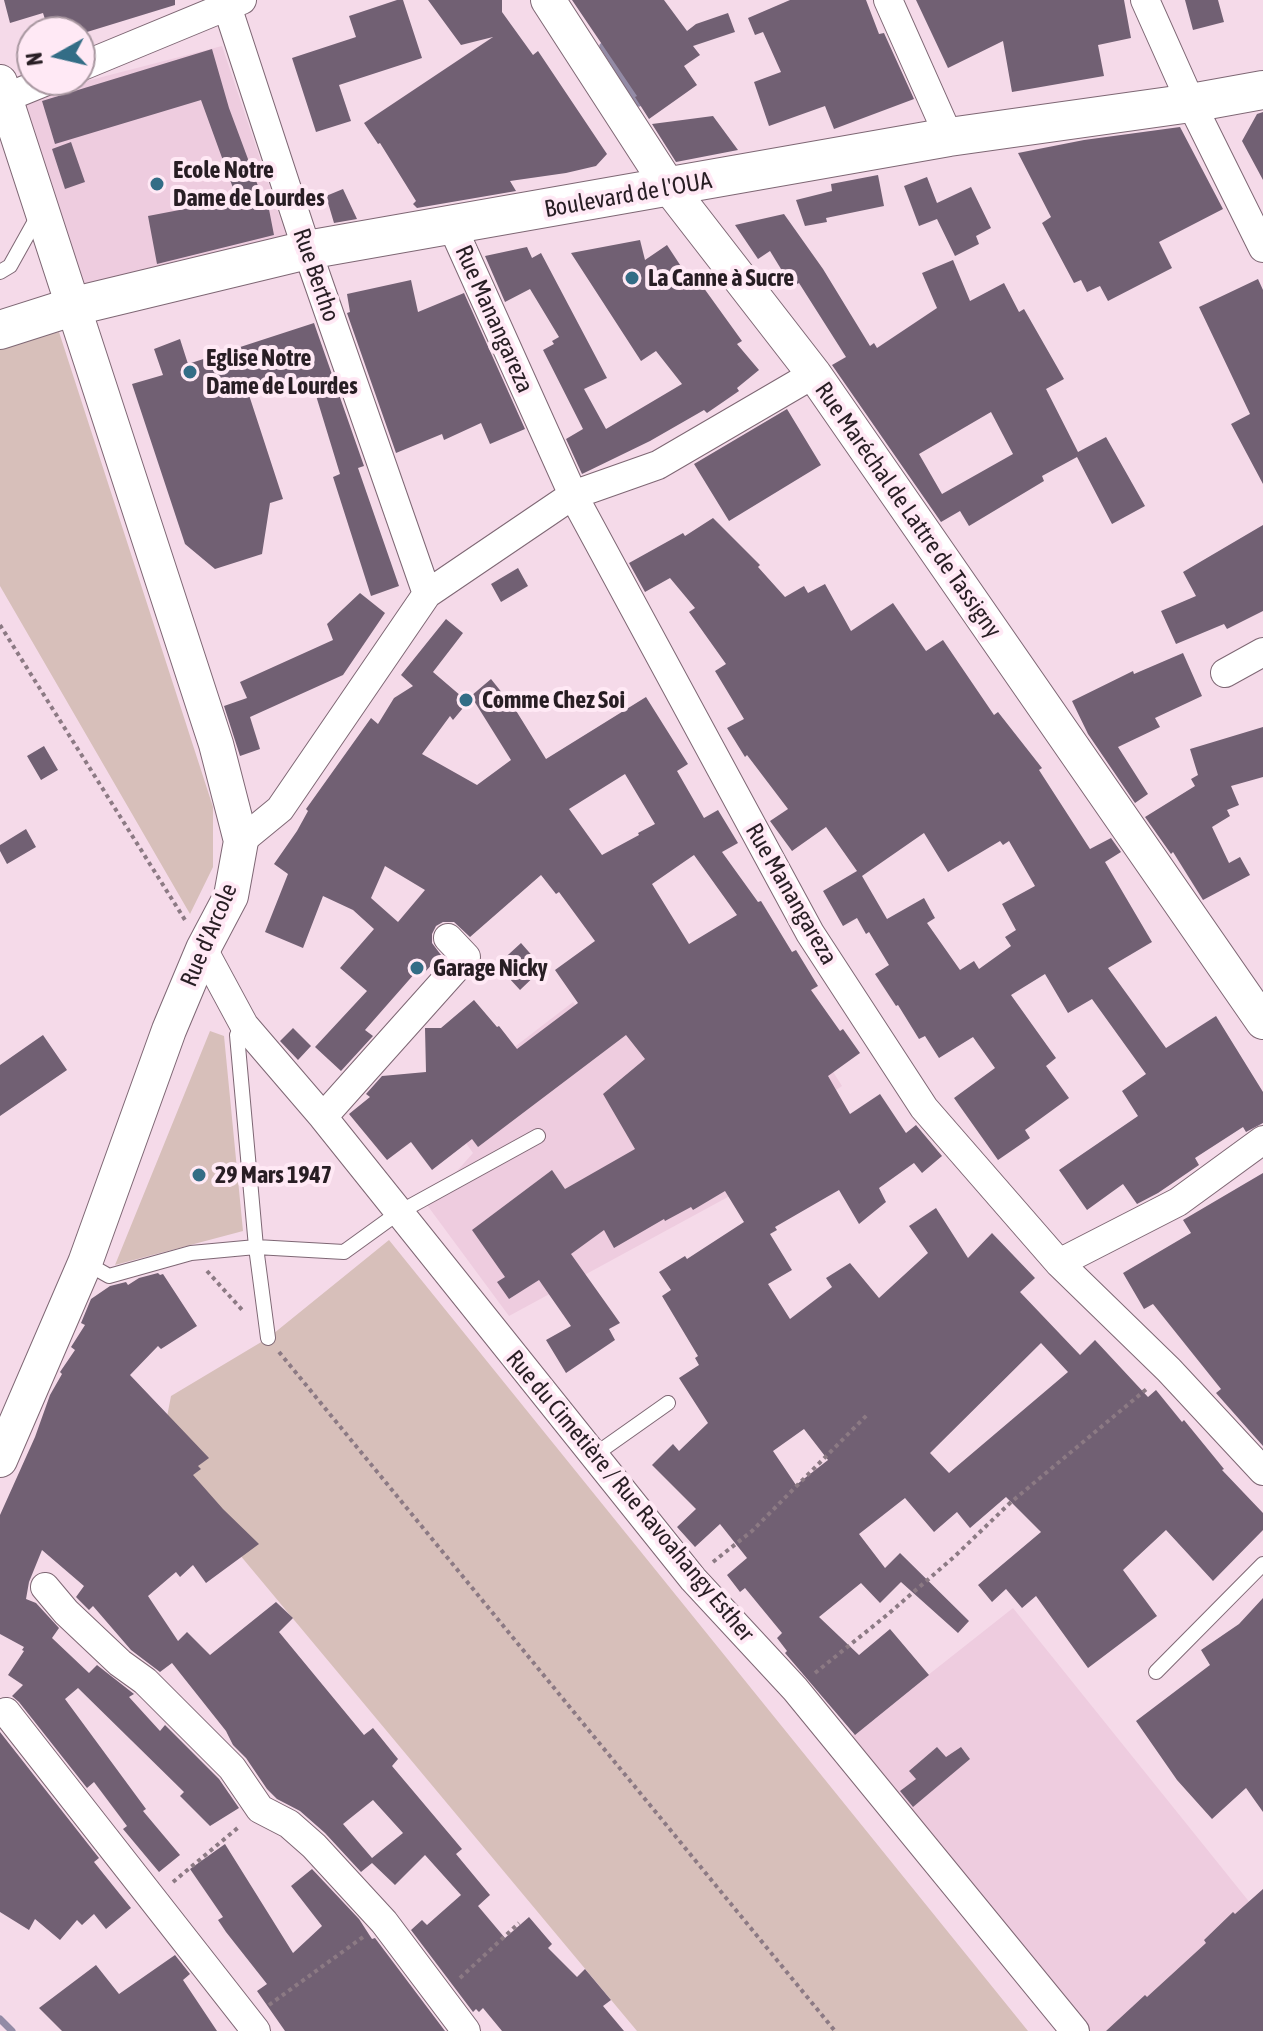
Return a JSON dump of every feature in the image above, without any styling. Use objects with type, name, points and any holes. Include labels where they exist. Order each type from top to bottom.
[{"type":"main road","name":"Boulevard de l'OUA","points":[[0,330],[75,306],[307,250],[949,137],[1263,90]]},
{"type":"street","name":"Rue Maréchal de Lattre de Tassigny","points":[[548,0],[669,187],[814,374],[1263,1022]]},
{"type":"street","points":[[888,0],[949,137]]},
{"type":"street","points":[[1145,0],[1191,103],[1263,248]]},
{"type":"street","points":[[96,60],[232,2]]},
{"type":"street","name":"Rue Bertho","points":[[232,2],[307,250],[427,594]]},
{"type":"street","name":"Rue d'Arcole","points":[[0,1460],[85,1263],[169,1030],[203,949],[231,896],[241,841],[216,744],[75,306],[2,93]]},
{"type":"street","name":"Rue Manangareza","points":[[452,226],[573,495],[810,933],[924,1108],[1059,1263],[1169,1370],[1263,1471]]},
{"type":"street","points":[[241,841],[280,809],[427,594],[573,495],[658,465],[814,374]]},
{"type":"street","points":[[1225,673],[1263,652]]},
{"type":"street","points":[[323,1117],[466,957],[448,938]]},
{"type":"street","name":"Rue du Cimetière / Rue Ravoahangy Esther","points":[[203,949],[244,1025],[323,1117],[693,1579],[795,1689],[1075,2031]]},
{"type":"street","points":[[1059,1263],[1178,1202],[1263,1140]]},
{"type":"street","points":[[45,1587],[66,1612],[120,1663],[145,1681],[232,1768],[260,1809],[289,1824],[314,1846],[384,1922],[466,2031]]},
{"type":"street","points":[[6,1712],[252,2026]]},
{"type":"lane","points":[[0,272],[10,266],[41,210]]},
{"type":"lane","points":[[244,1025],[237,1035],[256,1247],[268,1338]]},
{"type":"lane","points":[[85,1263],[109,1276],[191,1253],[256,1247],[344,1252],[398,1213],[538,1136]]},
{"type":"lane","points":[[593,1456],[668,1403]]},
{"type":"lane","points":[[1156,1672],[1263,1564]]},
{"type":"path","points":[[0,625],[203,949]]},
{"type":"path","points":[[191,1253],[268,1338],[835,2031]]},
{"type":"path","points":[[795,1689],[887,1615],[1010,1503],[1169,1370]]},
{"type":"path","points":[[693,1579],[752,1531],[867,1415]]},
{"type":"path","points":[[150,1895],[169,1886],[260,1809]]},
{"type":"path","points":[[252,2026],[384,1922]]},
{"type":"path","points":[[438,1992],[468,1972],[519,1923]]},
{"type":"shaded area","name":"Ecole Notre Dame de Lourdes","points":[[222,46],[297,268],[91,304],[13,100],[28,96],[96,96],[96,79]]},
{"type":"shaded area","points":[[59,332],[213,807],[213,867],[190,914],[0,586],[0,345]]},
{"type":"shaded area","points":[[729,964],[800,1019],[842,1086],[789,1122],[807,1154],[509,1316],[427,1205],[473,1153],[439,1105],[573,1002],[602,1042]]},
{"type":"shaded area","points":[[210,1031],[224,1036],[243,1231],[115,1265]]},
{"type":"shaded area","points":[[389,1240],[1028,2031],[637,2031],[184,1488],[165,1427],[171,1396],[268,1338]]},
{"type":"shaded area","points":[[1013,1608],[1263,1919],[1263,2031],[1080,2031],[842,1743]]},
{"type":"building","points":[[4,0],[175,0],[175,5],[96,29],[96,16],[44,16],[43,13],[16,16],[16,21],[10,23]]},
{"type":"building","points":[[403,0],[422,58],[339,85],[351,121],[316,132],[292,58],[356,37],[349,16]]},
{"type":"building","points":[[428,0],[502,0],[502,12],[533,55],[538,51],[607,154],[596,166],[510,181],[516,191],[417,208],[413,204],[416,201],[380,143],[364,123],[493,37],[461,45]]},
{"type":"building","points":[[572,0],[664,0],[687,31],[696,24],[728,13],[735,32],[693,46],[700,55],[684,66],[697,85],[649,119],[637,96]]},
{"type":"building","points":[[790,0],[866,0],[879,34],[884,33],[914,99],[834,129],[825,106],[769,126],[754,82],[781,72],[763,32],[755,35],[748,18]]},
{"type":"building","points":[[916,0],[1124,0],[1131,38],[1098,45],[1104,76],[1012,92],[1003,41],[948,68]]},
{"type":"building","points":[[1185,0],[1218,0],[1224,22],[1193,30]]},
{"type":"building","points":[[212,49],[229,108],[261,194],[266,194],[274,235],[157,264],[148,216],[237,199],[201,100],[55,144],[42,101],[58,96],[96,96],[96,84]]},
{"type":"building","points":[[1263,112],[1263,180],[1242,141],[1257,114]]},
{"type":"building","points":[[713,116],[738,150],[676,162],[652,124]]},
{"type":"building","points":[[1180,127],[1223,209],[1159,242],[1172,268],[1108,301],[1100,286],[1087,292],[1081,280],[1074,283],[1042,223],[1051,217],[1018,153]]},
{"type":"building","points":[[71,142],[85,182],[65,189],[52,149]]},
{"type":"building","points":[[878,175],[884,206],[826,218],[827,222],[805,226],[796,200],[832,191],[831,184]]},
{"type":"building","points":[[927,177],[937,203],[971,187],[991,228],[976,236],[979,244],[955,256],[937,219],[919,226],[904,186]]},
{"type":"building","points":[[343,189],[357,219],[334,223],[326,196]]},
{"type":"building","points":[[784,214],[823,269],[870,346],[874,343],[877,348],[937,308],[922,273],[953,260],[970,301],[1004,283],[1019,312],[1024,309],[1064,379],[1046,389],[1078,452],[1106,437],[1145,506],[1112,524],[1077,457],[1042,476],[1044,481],[969,526],[960,511],[941,522],[832,365],[846,357],[799,283],[792,287],[770,251],[758,259],[735,225]],"holes":[[[991,412],[1013,454],[942,494],[919,454]]]},
{"type":"building","points":[[640,240],[645,260],[667,245],[688,277],[693,273],[742,341],[737,344],[759,370],[737,388],[739,391],[707,413],[704,410],[582,474],[566,439],[583,429],[543,350],[559,337],[530,289],[505,302],[485,256],[527,247],[532,258],[541,253],[607,378],[584,389],[606,429],[682,384],[656,351],[641,361],[571,253]]},
{"type":"building","points":[[1258,279],[1263,290],[1263,484],[1231,424],[1250,414],[1199,307]]},
{"type":"building","points":[[411,280],[418,312],[464,293],[525,429],[490,444],[481,423],[444,440],[442,434],[396,453],[347,313],[350,312],[347,294]]},
{"type":"building","points":[[314,323],[364,466],[358,468],[399,586],[371,596],[333,477],[340,474],[310,376],[249,395],[283,499],[270,503],[262,554],[215,569],[185,544],[132,384],[163,375],[154,349],[180,339],[188,364]]},
{"type":"building","points":[[787,409],[821,465],[729,521],[694,464]]},
{"type":"building","points":[[713,518],[760,565],[758,567],[785,597],[804,586],[808,593],[825,584],[851,631],[893,603],[926,651],[943,640],[994,715],[998,712],[1042,768],[1039,770],[1090,849],[1111,838],[1121,852],[1105,862],[1152,942],[1108,968],[1166,1048],[1216,1016],[1263,1092],[1263,1123],[1246,1132],[1243,1127],[1195,1158],[1199,1165],[1137,1204],[1123,1184],[1087,1210],[1059,1170],[1138,1116],[1122,1091],[1146,1074],[1092,999],[1068,1013],[1045,974],[1011,995],[1056,1058],[1046,1066],[1069,1098],[1025,1130],[1030,1138],[998,1160],[954,1098],[995,1068],[973,1037],[939,1058],[925,1036],[919,1039],[875,974],[889,965],[869,932],[866,934],[857,918],[843,926],[823,891],[857,871],[826,827],[792,851],[770,821],[788,809],[747,755],[745,757],[727,728],[744,719],[715,671],[726,664],[689,612],[695,608],[670,578],[645,592],[629,563],[683,533],[685,536]],"holes":[[[924,833],[948,872],[1000,841],[1003,845],[1009,841],[1035,886],[1002,904],[1016,930],[1005,937],[1011,946],[979,969],[974,961],[960,970],[927,923],[935,918],[924,898],[887,919],[862,876]]]},
{"type":"building","points":[[1263,525],[1263,611],[1227,629],[1224,624],[1176,644],[1161,611],[1196,596],[1183,572]]},
{"type":"building","points":[[518,568],[528,586],[501,602],[491,584]]},
{"type":"building","points":[[360,593],[385,613],[343,675],[250,717],[260,749],[240,756],[224,706],[247,698],[240,682],[333,640],[327,624]]},
{"type":"building","points":[[446,619],[463,633],[433,672],[468,702],[453,720],[450,716],[422,754],[477,785],[511,760],[471,696],[491,679],[515,709],[546,759],[646,697],[688,764],[677,771],[704,818],[718,810],[738,843],[722,852],[758,902],[761,901],[792,952],[796,950],[818,986],[811,990],[860,1053],[828,1076],[850,1114],[880,1094],[906,1133],[916,1125],[942,1156],[922,1173],[914,1163],[879,1188],[886,1202],[859,1224],[839,1190],[775,1227],[777,1230],[770,1234],[792,1270],[768,1284],[790,1319],[832,1287],[826,1278],[850,1263],[879,1298],[928,1253],[909,1226],[936,1208],[968,1258],[992,1233],[1035,1278],[1020,1292],[1080,1355],[1095,1340],[1148,1397],[1156,1390],[1182,1422],[1184,1420],[1222,1470],[1263,1513],[1263,1530],[1213,1581],[1166,1530],[1123,1570],[1157,1616],[1088,1668],[1036,1596],[1022,1608],[1006,1589],[992,1602],[978,1585],[1041,1532],[1006,1497],[970,1528],[957,1512],[934,1532],[905,1498],[859,1534],[885,1568],[900,1553],[969,1621],[958,1633],[901,1582],[880,1603],[861,1583],[819,1617],[859,1655],[890,1629],[929,1675],[855,1735],[785,1653],[787,1651],[777,1638],[782,1633],[745,1588],[740,1592],[727,1575],[747,1558],[720,1524],[695,1547],[677,1527],[696,1509],[652,1465],[673,1444],[679,1451],[708,1423],[679,1378],[699,1365],[695,1358],[698,1356],[662,1296],[671,1290],[659,1272],[685,1256],[687,1259],[744,1222],[725,1191],[693,1210],[691,1207],[664,1219],[614,1248],[604,1230],[571,1254],[620,1323],[609,1329],[615,1340],[566,1373],[546,1340],[571,1326],[539,1280],[509,1299],[497,1282],[505,1277],[472,1230],[552,1170],[565,1189],[635,1149],[603,1094],[645,1059],[626,1035],[478,1147],[472,1139],[432,1170],[411,1142],[387,1160],[349,1114],[370,1097],[366,1094],[382,1076],[426,1072],[425,1028],[441,1028],[474,1000],[517,1049],[578,1003],[555,970],[595,941],[559,892],[556,894],[541,875],[470,937],[454,922],[436,926],[432,943],[441,955],[423,974],[423,964],[365,1030],[373,1036],[341,1071],[315,1047],[367,991],[340,968],[374,929],[353,910],[323,896],[303,948],[265,932],[288,874],[274,864],[297,831],[308,811],[306,809],[371,718],[378,724],[394,698],[413,686],[401,675]],"holes":[[[625,774],[655,824],[602,855],[569,809]],[[694,855],[737,915],[689,944],[652,884]],[[385,866],[425,890],[398,922],[371,898]],[[1041,1343],[1068,1372],[949,1473],[930,1453]],[[804,1429],[828,1460],[796,1485],[773,1451]]]},
{"type":"building","points":[[1183,653],[1202,696],[1155,718],[1160,727],[1118,747],[1148,794],[1135,803],[1088,734],[1072,701],[1133,671],[1134,674]]},
{"type":"building","points":[[1263,727],[1263,777],[1231,786],[1239,805],[1227,810],[1230,816],[1212,827],[1229,863],[1240,857],[1250,875],[1203,900],[1173,852],[1171,854],[1145,817],[1195,786],[1191,779],[1198,775],[1190,749]]},
{"type":"building","points":[[44,746],[58,770],[41,780],[27,756]]},
{"type":"building","points":[[26,829],[36,847],[7,864],[0,845]]},
{"type":"building","points":[[521,943],[543,968],[520,990],[497,965]]},
{"type":"building","points":[[293,1028],[311,1046],[298,1060],[280,1041]]},
{"type":"building","points":[[43,1035],[67,1070],[0,1116],[0,1065]]},
{"type":"building","points":[[1263,1173],[1263,1446],[1216,1393],[1221,1389],[1153,1304],[1144,1309],[1123,1273],[1191,1233],[1183,1220]]},
{"type":"building","points":[[163,1274],[197,1326],[161,1349],[158,1346],[130,1375],[209,1458],[198,1466],[201,1469],[193,1475],[259,1544],[206,1583],[193,1565],[180,1577],[176,1572],[148,1596],[178,1641],[187,1632],[210,1655],[276,1602],[293,1618],[279,1632],[364,1735],[373,1728],[398,1759],[392,1766],[462,1849],[456,1854],[490,1895],[478,1906],[505,1938],[529,1917],[552,1944],[548,1948],[577,1977],[585,1969],[611,2000],[603,2006],[624,2031],[502,2031],[483,2008],[473,2012],[411,1930],[422,1920],[427,1925],[461,1895],[425,1855],[395,1885],[372,1863],[361,1872],[325,1833],[300,1811],[277,1799],[267,1789],[172,1663],[160,1672],[131,1650],[93,1606],[89,1610],[76,1597],[84,1586],[42,1550],[29,1582],[26,1599],[36,1603],[59,1628],[52,1638],[89,1673],[97,1665],[134,1694],[129,1697],[160,1731],[165,1725],[219,1779],[239,1808],[210,1826],[180,1796],[184,1792],[78,1688],[65,1699],[146,1809],[143,1811],[180,1855],[159,1872],[123,1829],[127,1826],[94,1782],[87,1788],[12,1696],[23,1685],[8,1675],[24,1647],[0,1634],[0,1515],[50,1395],[62,1374],[60,1372],[75,1350],[71,1347],[85,1325],[81,1323],[91,1299],[110,1286],[126,1282],[128,1285],[139,1278]],"holes":[[[373,1800],[403,1833],[372,1858],[343,1824]]]},
{"type":"building","points":[[1263,1598],[1263,1812],[1246,1788],[1212,1819],[1177,1780],[1136,1721],[1210,1665],[1201,1650],[1239,1624]]},
{"type":"building","points":[[0,1732],[99,1858],[94,1862],[131,1908],[106,1929],[94,1914],[82,1925],[77,1920],[60,1940],[35,1919],[29,1930],[0,1912]]},
{"type":"building","points":[[937,1747],[946,1757],[961,1747],[970,1759],[913,1807],[900,1791],[916,1779],[909,1771]]},
{"type":"building","points":[[225,1844],[293,1953],[322,1926],[291,1886],[312,1869],[359,1919],[372,1939],[375,1938],[445,2031],[285,2031],[257,1991],[267,1984],[226,1932],[218,1920],[223,1917],[190,1869]]},
{"type":"building","points":[[1263,1889],[1263,2031],[1106,2031],[1206,1943],[1204,1940],[1233,1912],[1235,1914]]},
{"type":"building","points":[[175,1955],[190,1974],[183,1980],[217,2031],[62,2031],[39,2008],[96,1965],[119,1994]]},
{"type":"waterway","points":[[603,46],[639,103]]},
{"type":"waterway","points":[[0,2019],[12,2031]]},
{"type":"place","name":"Ecole Notre Dame de Lourdes","points":[[157,184]]},
{"type":"place","name":"La Canne à Sucre","points":[[632,278]]},
{"type":"place","name":"Eglise Notre Dame de Lourdes","points":[[190,372]]},
{"type":"place","name":"Comme Chez Soi","points":[[466,700]]},
{"type":"place","name":"Garage Nicky","points":[[417,968]]},
{"type":"place","name":"29 Mars 1947","points":[[199,1175]]}]
